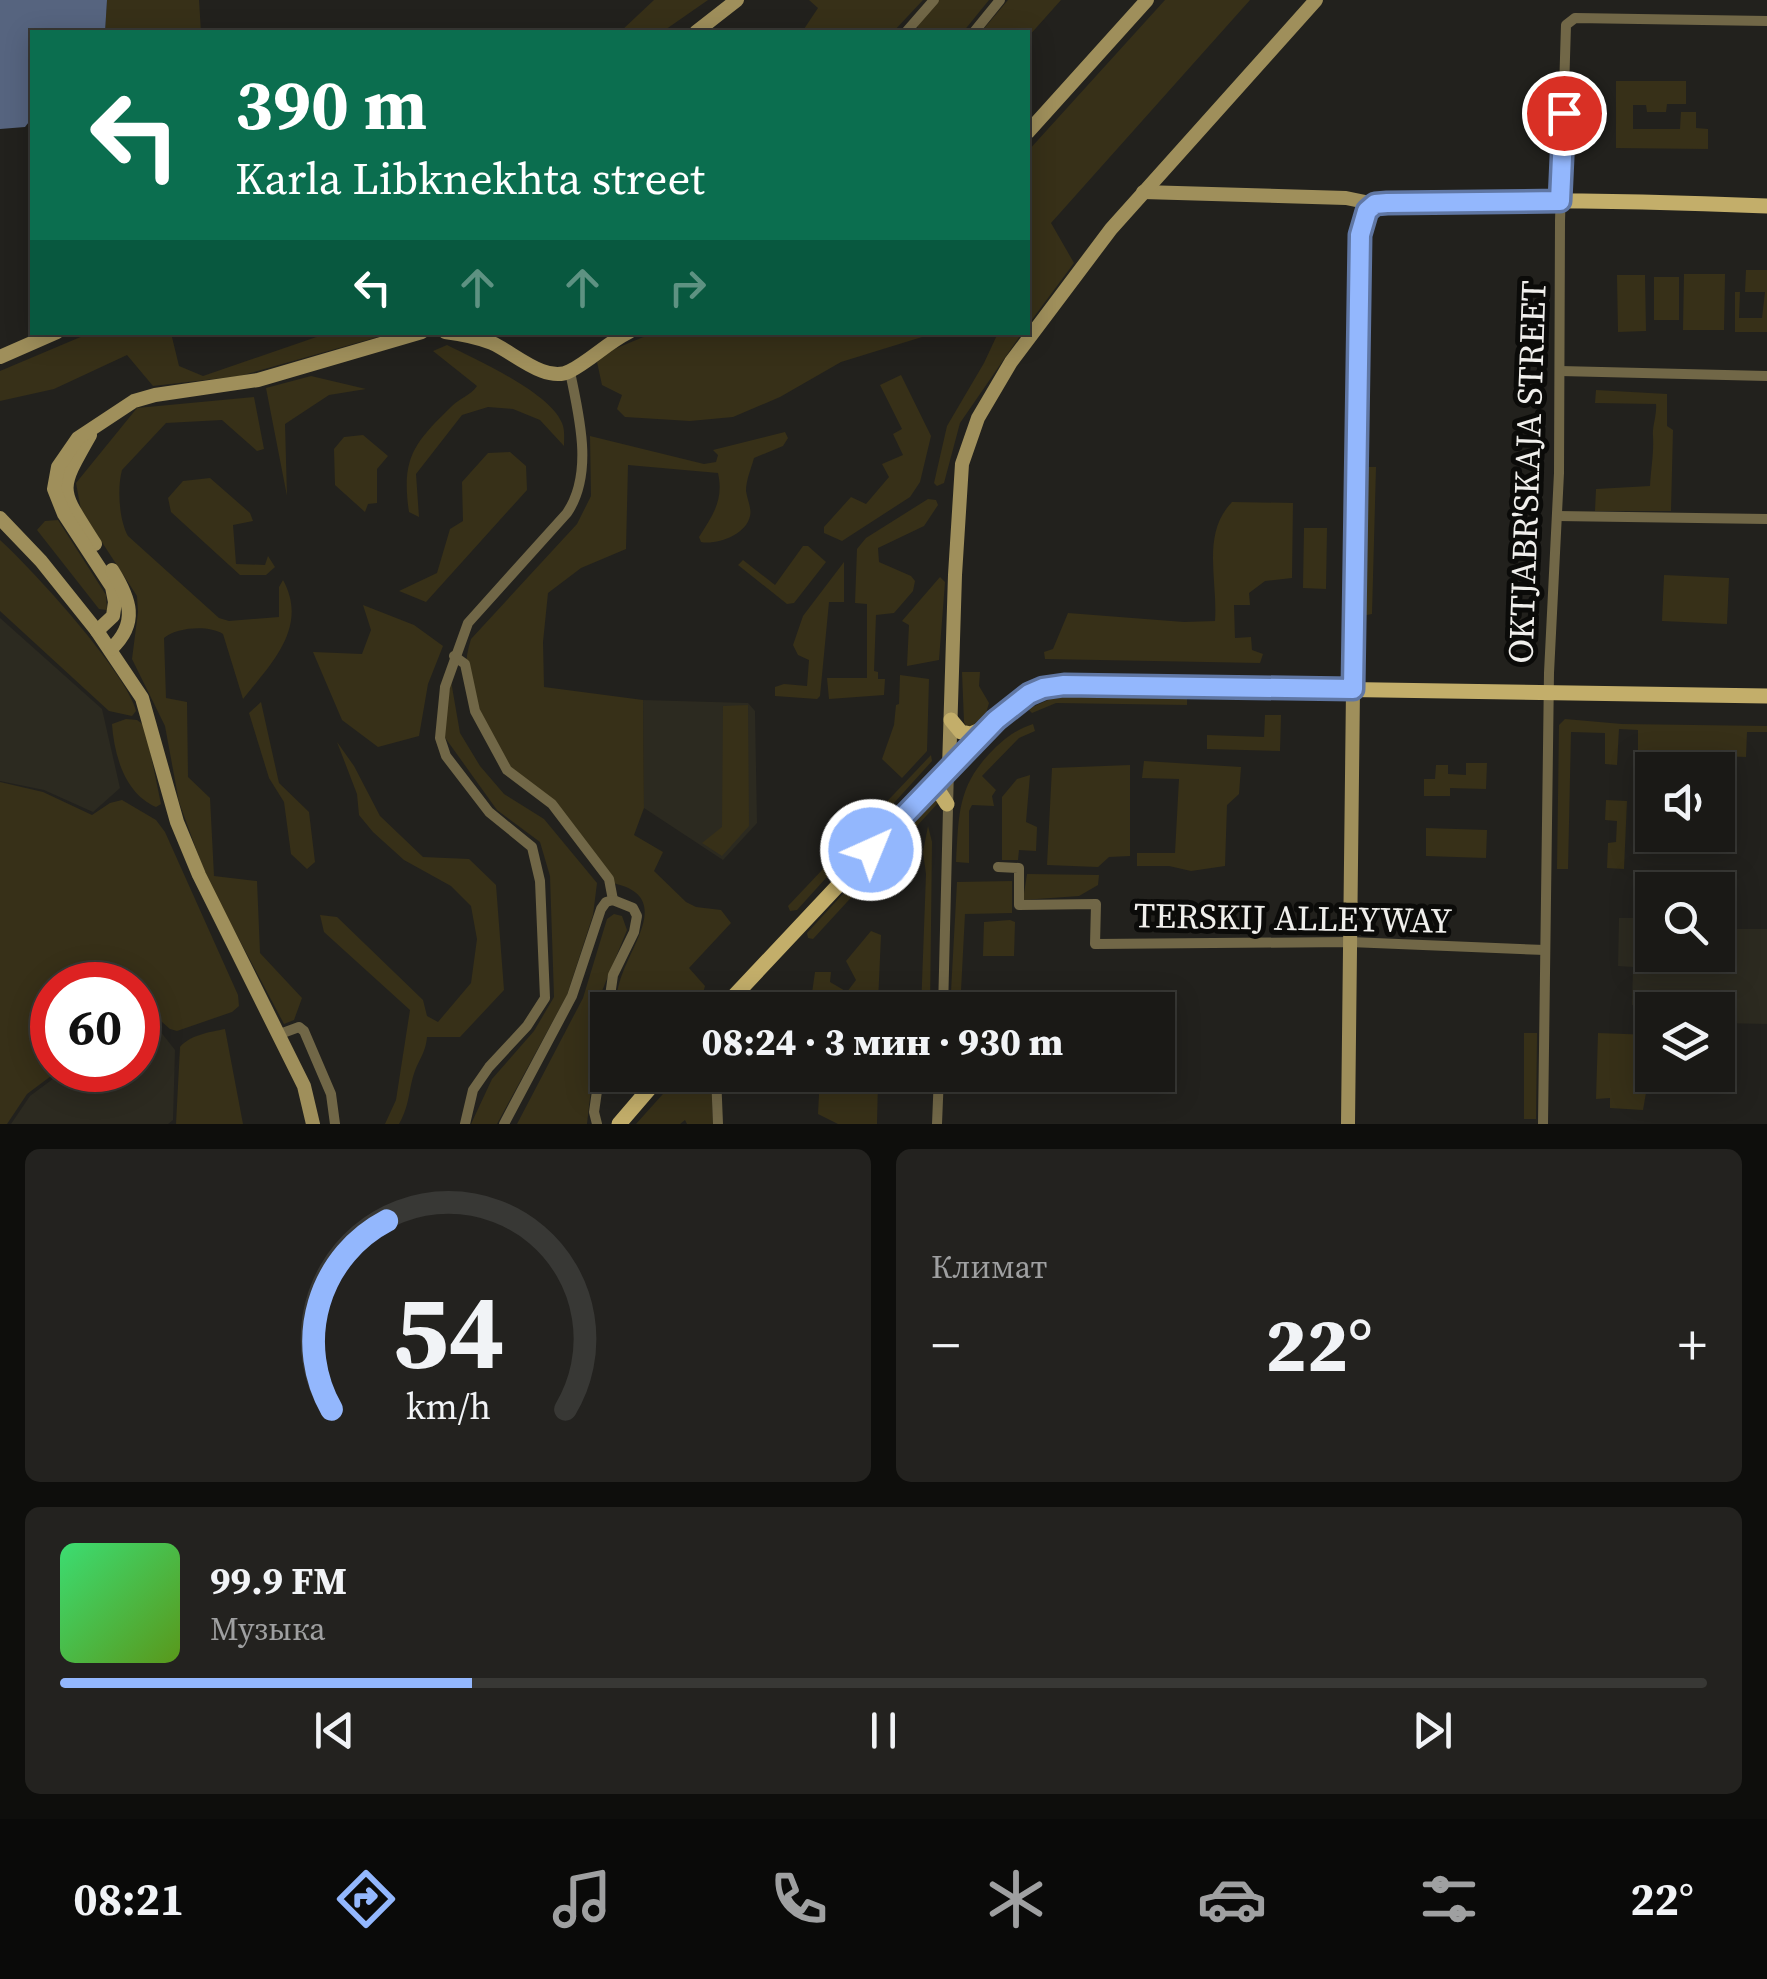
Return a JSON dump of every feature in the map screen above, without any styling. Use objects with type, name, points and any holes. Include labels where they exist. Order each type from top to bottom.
[{"type":"main road","points":[[1353,689],[1360,235],[1367,211],[1375,204],[1560,201],[1767,206]]},
{"type":"main road","points":[[951,720],[961,732],[972,734],[1029,694],[1064,685],[1767,696]]},
{"type":"main road","points":[[738,992],[996,720]]},
{"type":"main road","points":[[920,798],[934,791],[947,804]]},
{"type":"main road","points":[[620,1124],[647,1092]]},
{"type":"street","points":[[699,30],[737,0]]},
{"type":"street","points":[[908,30],[934,0]]},
{"type":"street","points":[[976,30],[1000,0]]},
{"type":"street","points":[[1030,130],[1147,0]]},
{"type":"street","points":[[942,992],[954,575],[966,447],[1010,362],[1111,229],[1316,0]]},
{"type":"street","name":"OKTJABR'SKAJA STREET","points":[[1543,1124],[1548,692],[1557,516],[1566,26],[1575,18],[1767,21]]},
{"type":"street","points":[[1144,192],[1346,198],[1375,204]]},
{"type":"street","points":[[0,357],[50,335]]},
{"type":"street","points":[[97,631],[112,616],[114,594],[56,497],[54,481],[64,454],[116,410],[144,398],[258,380],[412,335]]},
{"type":"street","points":[[459,335],[490,342],[546,373],[570,372],[624,335]]},
{"type":"street","points":[[1560,371],[1767,376]]},
{"type":"street","points":[[466,1124],[473,1090],[527,1026],[545,998],[540,881],[532,847],[490,812],[446,756],[440,738],[445,688],[472,617],[573,504],[582,478],[578,411],[570,372]]},
{"type":"street","points":[[95,426],[67,474],[66,485],[73,508],[129,600],[124,633],[111,649]]},
{"type":"street","points":[[1557,516],[1767,519]]},
{"type":"street","points":[[0,518],[41,561],[111,649],[147,711],[177,822],[199,875],[304,1086],[313,1124]]},
{"type":"street","points":[[454,656],[465,664],[475,711],[507,770],[552,804],[609,879],[614,900]]},
{"type":"street","points":[[1348,1124],[1353,689]]},
{"type":"street","name":"TERSKIJ ALLEYWAY","points":[[998,867],[1019,868],[1019,905],[1096,904],[1095,944],[1350,942],[1545,950]]},
{"type":"street","points":[[504,1124],[572,996],[601,909],[614,900],[633,908],[637,916],[634,932],[613,976],[611,992]]},
{"type":"street","points":[[280,1034],[299,1026],[304,1031],[331,1094],[335,1124]]},
{"type":"street","points":[[597,1092],[597,1124]]},
{"type":"street","points":[[717,1092],[718,1124]]},
{"type":"street","points":[[937,1124],[938,1092]]},
{"type":"shaded area","points":[[107,0],[199,0],[201,30],[105,30]]},
{"type":"shaded area","points":[[654,0],[708,0],[665,30],[622,30]]},
{"type":"shaded area","points":[[809,0],[923,0],[895,30],[803,30],[818,8]]},
{"type":"shaded area","points":[[937,0],[989,0],[965,30],[918,30],[917,22]]},
{"type":"shaded area","points":[[1008,0],[1061,0],[1030,35],[1030,30],[983,30]]},
{"type":"shaded area","points":[[1165,0],[1250,0],[1051,223],[1074,263],[1030,322],[1030,149]]},
{"type":"shaded area","points":[[1616,81],[1686,81],[1686,104],[1667,104],[1666,112],[1647,112],[1646,105],[1633,105],[1633,129],[1680,129],[1681,112],[1696,112],[1696,128],[1708,129],[1708,149],[1616,148]]},
{"type":"shaded area","points":[[1746,270],[1767,270],[1767,332],[1735,332],[1735,292],[1740,292],[1739,318],[1762,318],[1765,292],[1745,292]]},
{"type":"shaded area","points":[[1684,274],[1725,274],[1724,330],[1683,330]]},
{"type":"shaded area","points":[[1617,275],[1645,275],[1646,331],[1618,332]]},
{"type":"shaded area","points":[[1654,277],[1679,277],[1679,320],[1654,320]]},
{"type":"shaded area","points":[[85,335],[171,335],[179,366],[203,376],[322,335],[385,335],[240,376],[153,386],[127,355],[54,389],[0,401],[0,371]]},
{"type":"shaded area","points":[[648,335],[929,335],[841,362],[780,397],[733,417],[690,421],[625,417],[617,409],[622,395],[602,385],[597,362],[612,350]]},
{"type":"shaded area","points":[[997,335],[1021,335],[960,423],[944,483],[937,486],[934,483],[947,426]]},
{"type":"shaded area","points":[[447,345],[511,378],[543,400],[562,423],[564,446],[540,420],[513,409],[488,407],[462,415],[416,474],[419,517],[409,512],[407,493],[413,453],[439,419],[477,386],[433,351]]},
{"type":"shaded area","points":[[901,375],[931,436],[920,482],[910,497],[842,541],[824,533],[824,527],[851,497],[866,504],[889,477],[882,464],[903,455],[893,434],[902,429],[880,385]]},
{"type":"shaded area","points":[[311,376],[366,389],[329,395],[285,424],[287,496],[266,388]]},
{"type":"shaded area","points":[[1596,390],[1667,394],[1667,426],[1673,430],[1671,511],[1595,511],[1596,489],[1650,486],[1656,408],[1656,404],[1595,403]]},
{"type":"shaded area","points":[[254,397],[264,449],[257,451],[222,420],[166,423],[122,470],[120,504],[128,536],[219,618],[229,621],[279,617],[279,587],[283,580],[290,597],[292,614],[283,644],[243,699],[223,634],[193,628],[164,638],[166,698],[187,702],[188,777],[210,798],[214,876],[257,881],[260,953],[302,998],[294,1020],[284,1024],[207,879],[179,802],[165,726],[132,659],[137,596],[81,510],[76,483],[137,408]]},
{"type":"shaded area","points":[[785,432],[788,438],[783,446],[754,458],[746,487],[750,516],[743,528],[715,542],[701,542],[699,537],[718,499],[718,473],[628,465],[626,549],[581,568],[548,593],[544,687],[643,700],[644,808],[634,835],[663,852],[654,871],[686,902],[721,910],[731,923],[689,968],[705,986],[703,992],[617,992],[641,930],[644,905],[639,895],[627,887],[608,882],[558,812],[494,750],[476,720],[466,662],[471,639],[577,524],[591,496],[590,436],[704,464],[716,462],[718,455],[713,450]]},
{"type":"shaded area","points":[[363,435],[388,456],[377,469],[377,503],[368,504],[365,512],[335,485],[334,449],[344,437]]},
{"type":"shaded area","points":[[510,452],[526,466],[527,490],[426,602],[399,591],[437,573],[450,529],[463,521],[462,482],[488,453]]},
{"type":"shaded area","points":[[1366,467],[1376,467],[1372,614],[1362,616]]},
{"type":"shaded area","points":[[210,478],[250,513],[253,521],[233,525],[236,564],[265,565],[268,556],[275,567],[266,575],[240,575],[171,512],[168,498],[183,481]]},
{"type":"shaded area","points":[[928,499],[936,500],[938,505],[924,526],[878,548],[879,562],[915,581],[913,591],[894,613],[876,615],[874,671],[878,672],[878,679],[885,679],[884,695],[829,699],[827,678],[867,678],[867,604],[855,603],[857,549],[866,538]]},
{"type":"shaded area","points":[[1232,502],[1293,503],[1292,578],[1265,581],[1249,593],[1250,605],[1234,605],[1235,638],[1251,637],[1252,650],[1263,654],[1260,663],[1045,659],[1044,652],[1053,649],[1068,613],[1215,621],[1214,543],[1222,515]]},
{"type":"shaded area","points":[[58,520],[106,595],[107,610],[99,609],[37,530],[45,521]]},
{"type":"shaded area","points":[[1304,528],[1327,528],[1326,589],[1303,588]]},
{"type":"shaded area","points":[[0,540],[97,647],[129,694],[136,711],[132,716],[109,711],[0,611]]},
{"type":"shaded area","points":[[803,546],[826,562],[794,603],[787,604],[738,565],[743,560],[775,585]]},
{"type":"shaded area","points":[[844,562],[844,602],[829,602],[820,696],[775,696],[775,687],[784,684],[807,686],[809,660],[798,655],[793,645],[803,616]]},
{"type":"shaded area","points":[[1664,575],[1729,578],[1727,624],[1662,621]]},
{"type":"shaded area","points":[[940,577],[945,582],[939,660],[907,666],[909,625],[902,621]]},
{"type":"shaded area","points":[[363,605],[414,625],[443,646],[428,684],[419,736],[378,747],[342,720],[313,652],[362,654],[371,630]]},
{"type":"shaded area","points":[[0,618],[102,709],[120,788],[93,812],[44,790],[0,781]]},
{"type":"shaded area","points":[[962,672],[980,672],[979,686],[989,703],[984,720],[973,728],[967,728],[964,722]]},
{"type":"shaded area","points":[[900,675],[929,679],[927,751],[902,778],[882,759],[899,704]]},
{"type":"shaded area","points":[[451,681],[460,733],[480,766],[504,794],[544,819],[597,883],[593,915],[567,995],[497,1124],[471,1124],[492,1079],[534,1031],[554,997],[550,876],[540,842],[497,810],[441,732]]},
{"type":"shaded area","points":[[1055,697],[1187,699],[1187,705],[1056,703],[1032,713],[1028,709]]},
{"type":"shaded area","points":[[643,700],[748,703],[755,711],[757,823],[723,860],[644,808]]},
{"type":"shaded area","points":[[261,702],[279,783],[309,812],[315,862],[307,869],[291,854],[284,802],[269,778],[249,713]]},
{"type":"shaded area","points":[[748,705],[749,826],[722,856],[702,843],[722,827],[723,706]]},
{"type":"shaded area","points":[[1265,715],[1281,715],[1280,751],[1207,749],[1207,735],[1264,737]]},
{"type":"shaded area","points":[[126,719],[145,726],[161,804],[156,807],[136,793],[123,772],[112,724]]},
{"type":"shaded area","points":[[1565,719],[1622,724],[1767,726],[1767,732],[1747,732],[1746,757],[1735,757],[1735,752],[1638,752],[1638,730],[1619,729],[1617,765],[1605,764],[1605,733],[1571,732],[1568,869],[1557,869],[1559,725]]},
{"type":"shaded area","points":[[1033,724],[1035,731],[1019,738],[982,776],[996,790],[992,796],[994,806],[972,805],[969,863],[956,862],[962,802],[972,776],[1002,741]]},
{"type":"shaded area","points":[[337,742],[380,816],[423,857],[469,859],[496,885],[504,990],[460,1037],[427,1037],[399,1124],[385,1124],[396,1100],[410,1010],[324,932],[320,915],[337,917],[423,1000],[427,1016],[438,1022],[471,983],[477,939],[471,906],[451,886],[404,860],[359,815],[357,794]]},
{"type":"shaded area","points":[[931,755],[932,761],[797,910],[790,911],[788,906]]},
{"type":"shaded area","points":[[1144,761],[1241,767],[1239,794],[1227,805],[1225,866],[1191,871],[1137,866],[1137,853],[1175,853],[1179,779],[1142,778]]},
{"type":"shaded area","points":[[1466,763],[1487,763],[1486,789],[1450,788],[1450,796],[1424,796],[1424,779],[1435,779],[1436,765],[1448,765],[1448,774],[1466,775]]},
{"type":"shaded area","points":[[1130,765],[1130,856],[1109,857],[1098,867],[1047,865],[1052,768]]},
{"type":"shaded area","points":[[1030,775],[1026,822],[1037,827],[1036,851],[1019,850],[1018,860],[1002,860],[1002,797],[1017,779]]},
{"type":"shaded area","points":[[0,782],[43,792],[92,815],[122,800],[156,820],[165,832],[238,995],[239,1006],[177,1031],[160,1020],[160,962],[30,962],[30,1092],[7,1124],[0,1124]]},
{"type":"shaded area","points":[[932,797],[938,803],[813,939],[808,938],[807,933]]},
{"type":"shaded area","points":[[1606,800],[1627,801],[1624,869],[1607,868],[1608,843],[1616,842],[1617,821],[1605,820]]},
{"type":"shaded area","points":[[928,826],[932,842],[930,992],[922,992],[926,874],[923,852]]},
{"type":"shaded area","points":[[1426,828],[1487,830],[1486,858],[1426,856]]},
{"type":"shaded area","points":[[1027,874],[1099,875],[1098,885],[1079,896],[1023,900]]},
{"type":"shaded area","points":[[1012,881],[1012,913],[965,914],[961,992],[951,992],[957,882]]},
{"type":"shaded area","points":[[614,914],[622,916],[627,930],[602,992],[590,992],[587,1124],[517,1124],[583,998],[607,919]]},
{"type":"shaded area","points":[[1619,918],[1635,918],[1635,972],[1735,972],[1735,929],[1767,929],[1767,1024],[1735,1023],[1735,992],[1635,992],[1632,1005],[1633,967],[1618,966]]},
{"type":"shaded area","points":[[984,922],[1015,922],[1014,956],[983,956]]},
{"type":"shaded area","points":[[871,931],[881,935],[878,992],[847,992],[856,980],[846,961]]},
{"type":"shaded area","points":[[815,972],[831,972],[830,982],[847,992],[812,992]]},
{"type":"shaded area","points":[[225,1029],[243,1124],[176,1124],[180,1047],[195,1037]]},
{"type":"shaded area","points":[[160,1031],[175,1050],[173,1120],[168,1124],[11,1124],[35,1092],[160,1092]]},
{"type":"shaded area","points":[[1524,1033],[1537,1033],[1536,1119],[1524,1119]]},
{"type":"shaded area","points":[[1598,1033],[1635,1034],[1635,1092],[1646,1092],[1643,1110],[1610,1108],[1610,1098],[1596,1099]]},
{"type":"shaded area","points":[[665,1092],[712,1092],[713,1124],[687,1124],[685,1120],[680,1124],[636,1124]]},
{"type":"shaded area","points":[[819,1092],[878,1092],[877,1124],[838,1124],[818,1114]]},
{"type":"water","points":[[0,0],[107,0],[105,30],[30,30],[30,121],[25,127],[0,129]]},
{"type":"route","points":[[871,850],[996,720],[1043,688],[1064,685],[1353,689],[1363,219],[1375,204],[1560,201],[1564,113]]}]
